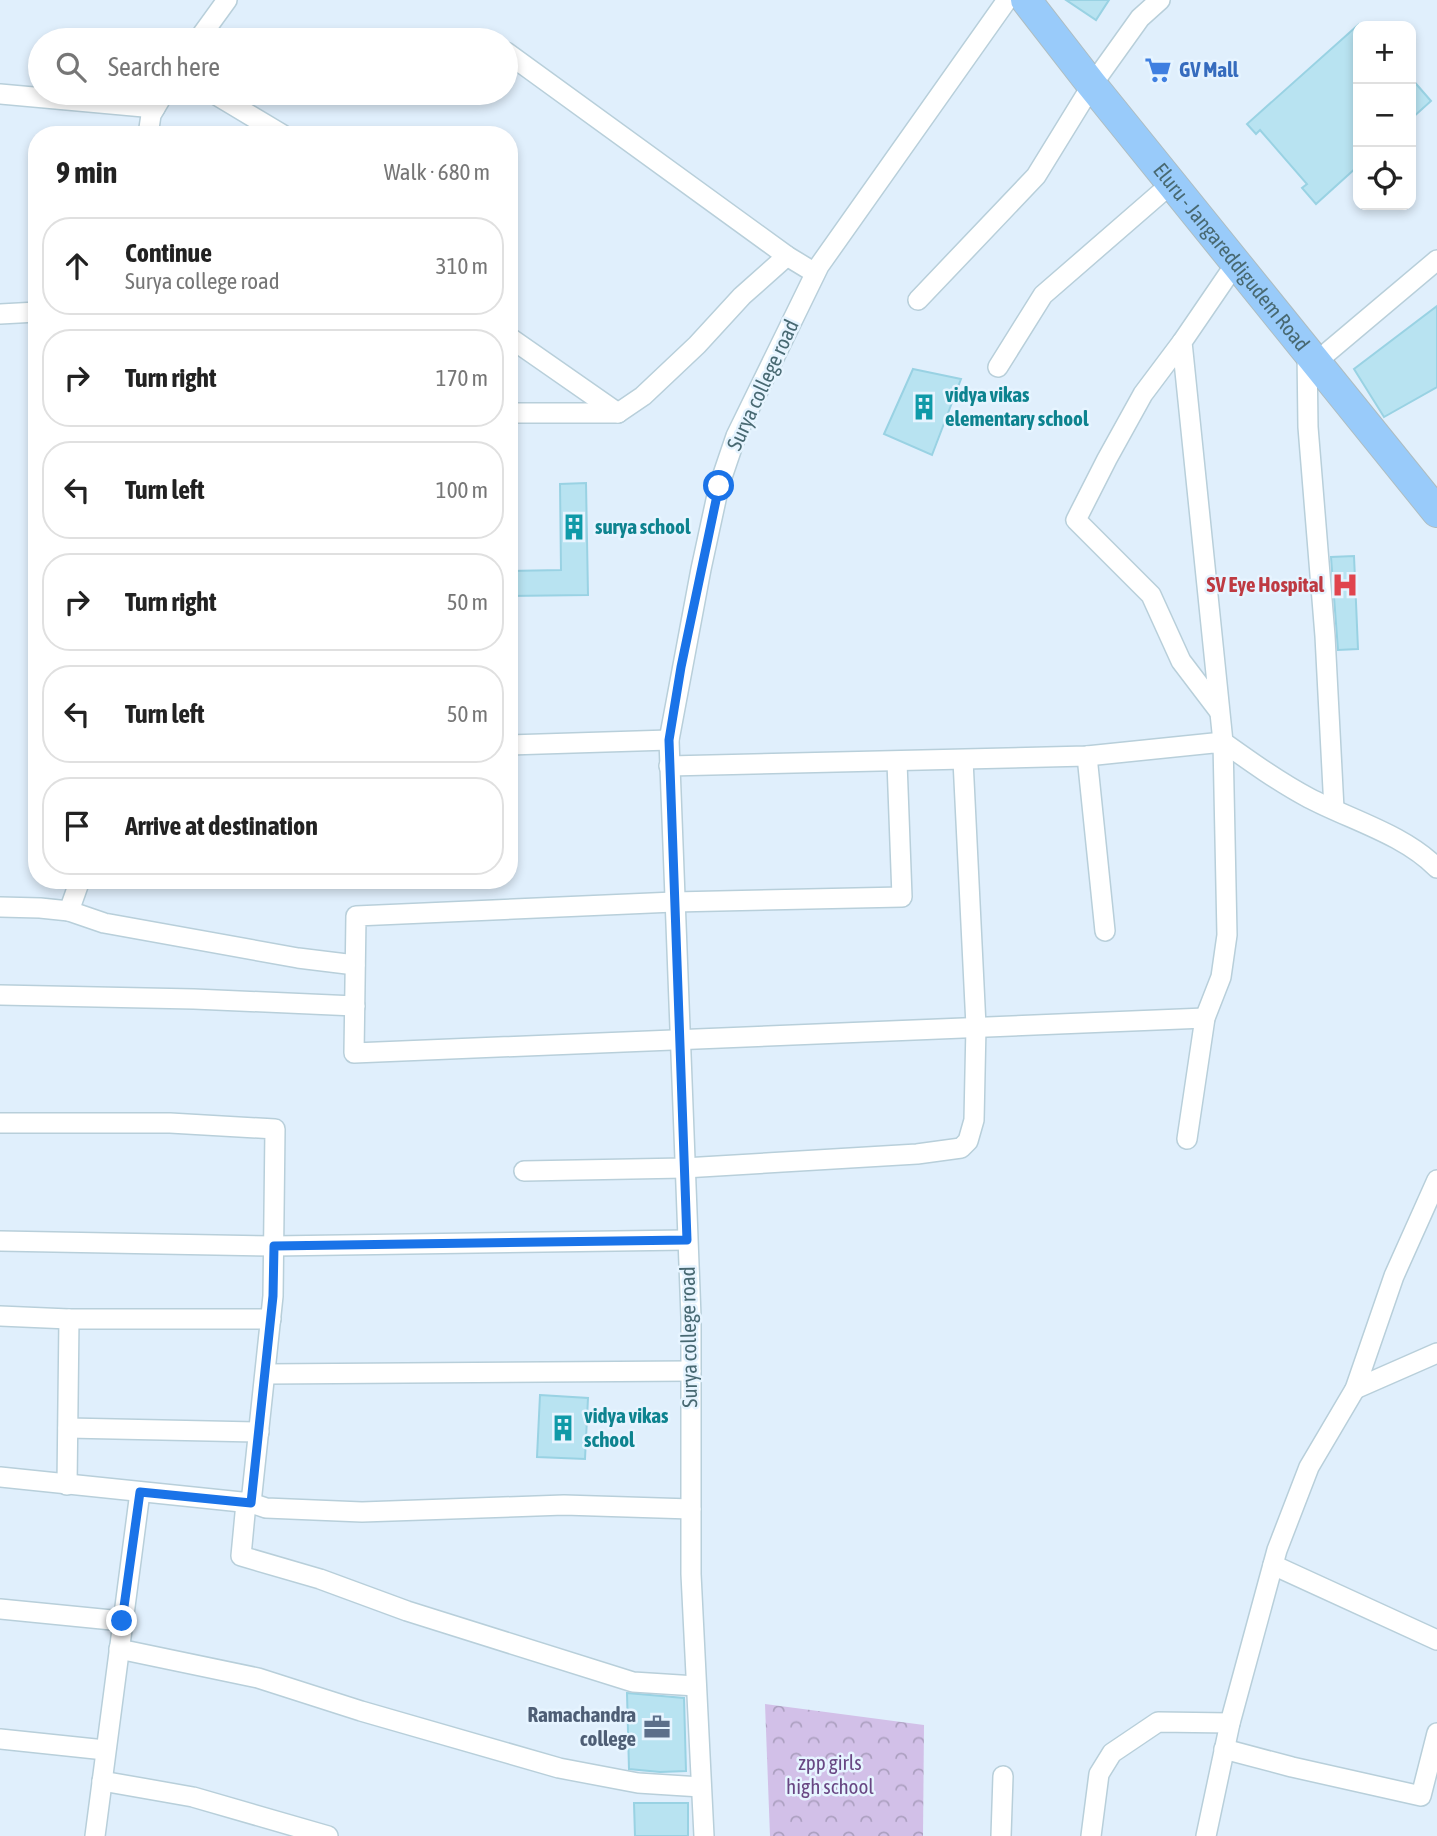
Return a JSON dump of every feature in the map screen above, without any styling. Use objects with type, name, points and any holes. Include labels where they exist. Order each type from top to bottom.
[{"type":"main road","name":"Eluru - Jangareddigudem Road","points":[[1026,0],[1091,85],[1437,512]]},
{"type":"street","points":[[207,28],[227,0]]},
{"type":"street","name":"Surya college road","points":[[704,1836],[696,1686],[691,1509],[691,1371],[669,740],[686,642],[719,486],[736,436],[815,274],[1007,0]]},
{"type":"street","points":[[918,300],[1036,176],[1091,85],[1140,18],[1160,0]]},
{"type":"street","points":[[518,61],[815,274]]},
{"type":"street","points":[[0,93],[28,94]]},
{"type":"street","points":[[149,126],[150,115],[157,105]]},
{"type":"street","points":[[233,105],[268,126]]},
{"type":"street","points":[[998,367],[1043,295],[1172,183]]},
{"type":"street","points":[[518,413],[618,413],[643,396],[697,345],[742,296],[787,256]]},
{"type":"street","points":[[1334,809],[1325,636],[1308,427],[1312,356],[1437,260]]},
{"type":"street","points":[[1220,712],[1181,661],[1151,595],[1076,520],[1143,394],[1236,263]]},
{"type":"street","points":[[0,314],[28,312]]},
{"type":"street","points":[[1182,342],[1223,742],[1227,935],[1221,977],[1205,1018],[1187,1139]]},
{"type":"street","points":[[518,343],[618,413]]},
{"type":"street","points":[[518,745],[669,740]]},
{"type":"street","points":[[669,766],[1087,756],[1223,742],[1271,776],[1415,851],[1437,868]]},
{"type":"street","points":[[1087,756],[1105,931]]},
{"type":"street","points":[[524,1171],[684,1168],[917,1154],[961,1148],[968,1141],[974,1120],[976,1026],[963,760]]},
{"type":"street","points":[[897,762],[902,897],[674,902],[356,916],[354,1053],[1205,1018]]},
{"type":"street","points":[[69,911],[77,889]]},
{"type":"street","points":[[0,907],[69,911],[104,923],[298,958],[355,965]]},
{"type":"street","points":[[0,995],[355,1006]]},
{"type":"street","points":[[0,1123],[170,1123],[275,1129],[271,1319],[260,1432],[241,1556],[320,1579],[407,1611],[632,1682],[696,1686]]},
{"type":"street","points":[[1206,1836],[1230,1723],[1273,1565],[1310,1467],[1355,1389],[1394,1276],[1437,1180]]},
{"type":"street","points":[[0,1241],[274,1246],[687,1240]]},
{"type":"street","points":[[0,1316],[69,1320],[271,1319]]},
{"type":"street","points":[[67,1485],[69,1320]]},
{"type":"street","points":[[1355,1389],[1437,1353]]},
{"type":"street","points":[[266,1374],[691,1371]]},
{"type":"street","points":[[68,1428],[260,1432]]},
{"type":"street","points":[[0,1477],[248,1503],[266,1508],[362,1512],[564,1506],[691,1509]]},
{"type":"street","points":[[95,1836],[140,1492]]},
{"type":"street","points":[[1273,1565],[1437,1640]]},
{"type":"street","points":[[0,1609],[122,1621]]},
{"type":"street","points":[[119,1649],[258,1678],[361,1711],[559,1768],[638,1783],[701,1787]]},
{"type":"street","points":[[1091,1836],[1099,1774],[1112,1753],[1157,1723],[1230,1723]]},
{"type":"street","points":[[1224,1749],[1421,1796],[1437,1733]]},
{"type":"street","points":[[0,1739],[105,1750]]},
{"type":"street","points":[[1001,1836],[1003,1776]]},
{"type":"street","points":[[102,1780],[193,1797],[328,1836]]},
{"type":"green space","name":"zpp girls high school","points":[[765,1704],[924,1725],[923,1836],[770,1836]]},
{"type":"building","points":[[1066,0],[1109,0],[1096,20]]},
{"type":"building","points":[[1353,29],[1353,171],[1316,204],[1302,188],[1307,184],[1260,130],[1256,134],[1247,124]]},
{"type":"building","points":[[1416,84],[1431,101],[1416,114]]},
{"type":"building","points":[[1437,306],[1437,387],[1384,417],[1354,369]]},
{"type":"building","name":"vidya vikas elementary school","points":[[913,369],[961,379],[932,455],[884,434]]},
{"type":"building","name":"surya school","points":[[586,483],[588,595],[518,596],[518,571],[561,570],[560,484]]},
{"type":"building","points":[[1354,556],[1358,649],[1338,650],[1331,557]]},
{"type":"building","name":"vidya vikas school","points":[[540,1395],[588,1398],[585,1459],[537,1457]]},
{"type":"building","name":"Ramachandra college","points":[[627,1693],[684,1698],[686,1771],[629,1769]]},
{"type":"building","points":[[634,1803],[688,1803],[688,1836],[635,1836]]},
{"type":"place","name":"GV Mall","points":[[1158,70]]},
{"type":"place","name":"vidya vikas elementary school","points":[[924,407]]},
{"type":"place","name":"surya school","points":[[574,527]]},
{"type":"place","name":"SV Eye Hospital","points":[[1345,585]]},
{"type":"place","name":"vidya vikas school","points":[[563,1428]]},
{"type":"place","name":"Ramachandra college","points":[[657,1727]]},
{"type":"route","points":[[122,1621],[140,1492],[251,1503],[273,1296],[274,1246],[687,1240],[669,740],[681,667],[719,486]]}]
